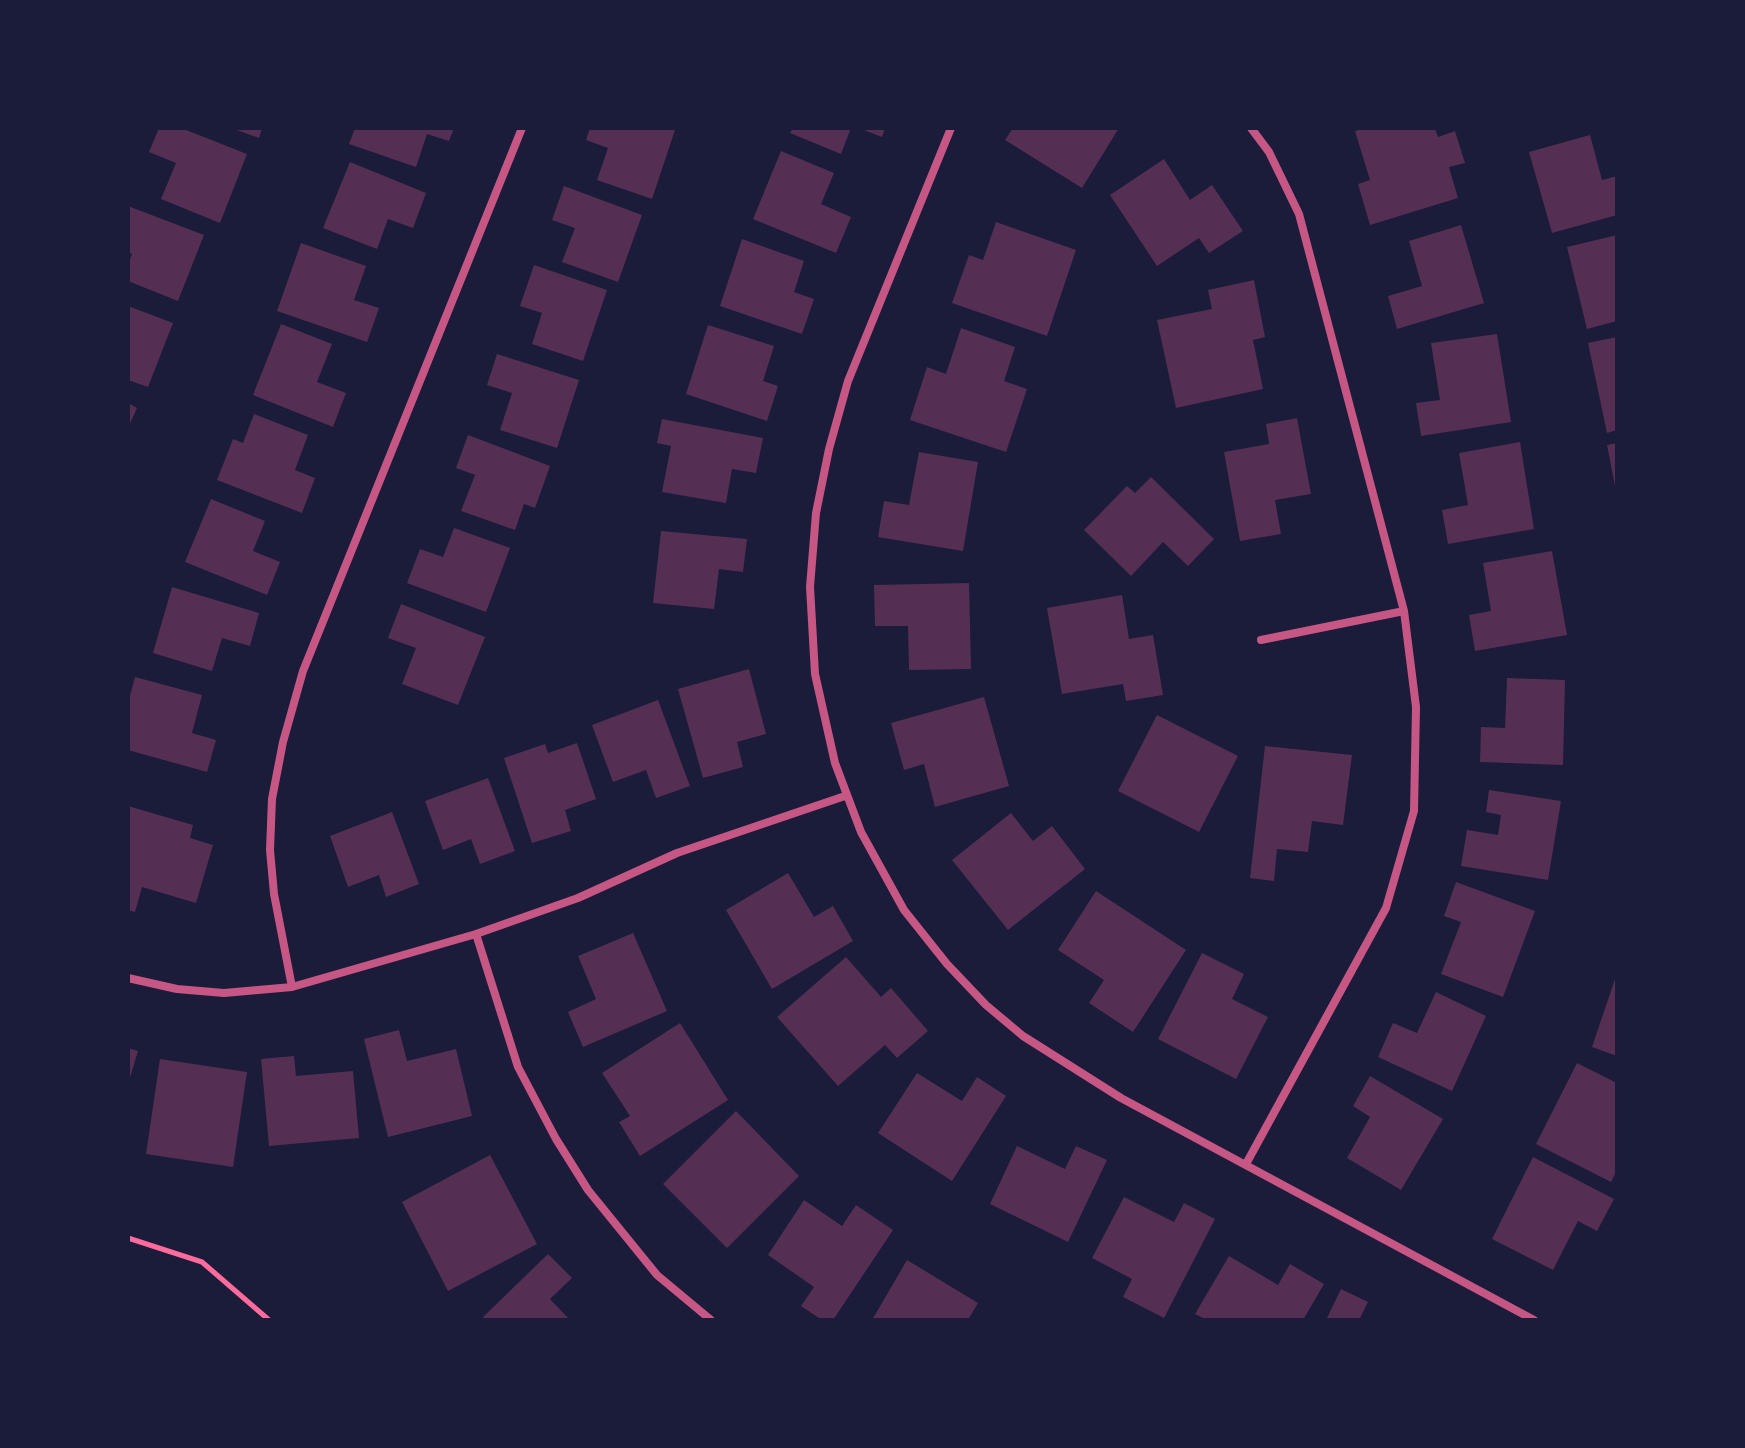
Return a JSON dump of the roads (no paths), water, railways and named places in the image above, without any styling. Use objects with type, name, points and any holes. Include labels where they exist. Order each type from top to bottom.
[{"type":"street","points":[[292,987],[274,894],[270,850],[272,799],[283,742],[303,671],[522,128]]},
{"type":"street","points":[[951,128],[848,381],[829,449],[816,513],[810,587],[815,674],[845,796],[861,832],[904,910],[947,964],[986,1005],[1023,1036],[1121,1098],[1534,1320]]},
{"type":"street","points":[[1246,1164],[1386,908],[1414,811],[1416,707],[1404,611],[1299,214],[1269,152],[1251,128]]},
{"type":"street","points":[[1261,640],[1404,611]]},
{"type":"street","points":[[128,978],[177,989],[224,993],[292,987],[476,934],[578,898],[677,853],[845,796]]},
{"type":"street","points":[[476,934],[518,1067],[556,1139],[588,1190],[657,1275],[711,1320]]}]
